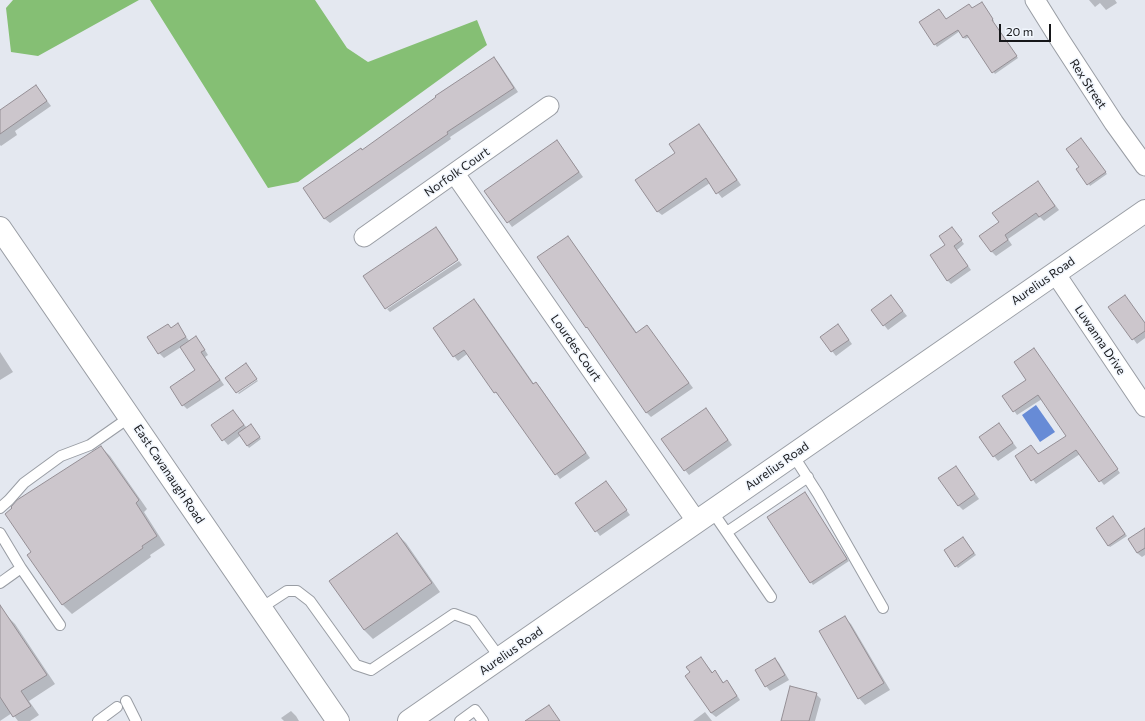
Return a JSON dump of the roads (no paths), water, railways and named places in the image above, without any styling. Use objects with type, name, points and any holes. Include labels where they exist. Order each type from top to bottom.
[{"type":"street","name":"Rex Street","points":[[1035,0],[1114,124],[1145,166]]},
{"type":"street","name":"Norfolk Court","points":[[364,237],[549,106]]},
{"type":"street","name":"Lourdes Court","points":[[455,174],[705,516]]},
{"type":"street","name":"Aurelius Road","points":[[409,721],[1145,211]]},
{"type":"street","name":"East Cavanaugh Road","points":[[0,228],[338,721]]},
{"type":"street","name":"Luwanna Drive","points":[[1055,273],[1145,407]]},
{"type":"lane","points":[[0,508],[24,483],[61,456],[90,445],[130,417]]},
{"type":"lane","points":[[793,455],[836,524],[883,608]]},
{"type":"lane","points":[[727,532],[808,477]]},
{"type":"lane","points":[[705,516],[727,532],[771,597]]},
{"type":"lane","points":[[0,533],[21,568],[60,626]]},
{"type":"lane","points":[[0,583],[21,568]]},
{"type":"lane","points":[[261,608],[287,591],[297,591],[310,601],[356,665],[371,670],[454,614],[473,621],[500,658]]},
{"type":"lane","points":[[126,701],[136,721]]},
{"type":"lane","points":[[98,721],[117,707]]},
{"type":"lane","points":[[460,721],[475,710],[483,721]]},
{"type":"water","points":[[1036,405],[1055,432],[1040,442],[1022,415]]}]
